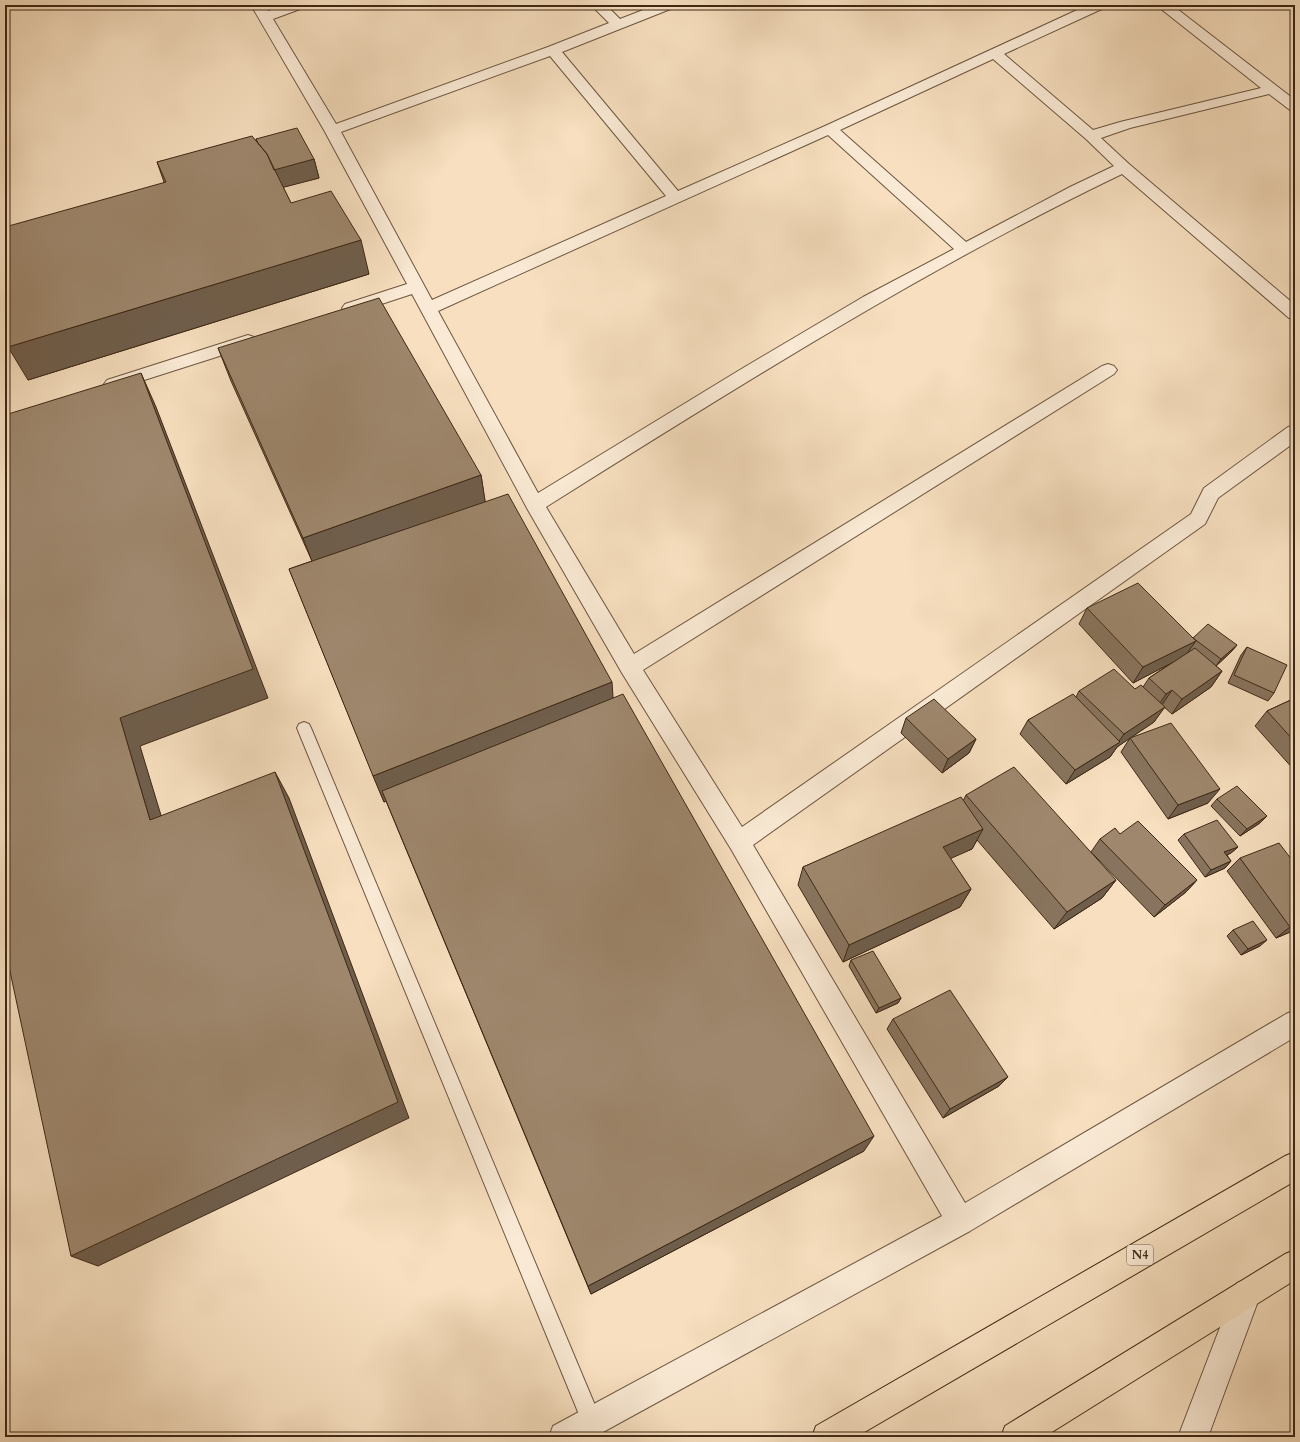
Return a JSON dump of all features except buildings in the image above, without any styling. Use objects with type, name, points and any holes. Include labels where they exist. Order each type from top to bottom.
[{"type":"highway","name":"N4","points":[[827,1437],[1295,1166]]},
{"type":"highway","points":[[1016,1437],[1295,1264]]},
{"type":"street","points":[[298,5],[261,11],[332,130],[535,505],[630,667],[739,842],[960,1221]]},
{"type":"street","points":[[598,5],[619,25]]},
{"type":"street","points":[[332,130],[553,50],[668,5]]},
{"type":"street","points":[[429,308],[830,129],[1099,5]]},
{"type":"street","points":[[1163,5],[1294,105]]},
{"type":"street","points":[[553,50],[676,198]]},
{"type":"street","points":[[995,54],[1295,314]]},
{"type":"street","points":[[1091,136],[1125,125],[1273,89]]},
{"type":"street","points":[[830,129],[965,250]]},
{"type":"street","points":[[535,505],[744,375],[869,301],[1076,190],[1124,167]]},
{"type":"street","points":[[334,313],[417,287]]},
{"type":"street","points":[[95,389],[267,335]]},
{"type":"street","points":[[630,667],[1108,370]]},
{"type":"street","points":[[739,842],[1198,519],[1211,493],[1295,432]]},
{"type":"street","points":[[564,1437],[960,1221],[1295,1023]]},
{"type":"street","points":[[1194,1437],[1248,1293]]},
{"type":"lane","points":[[304,728],[592,1422]]}]
